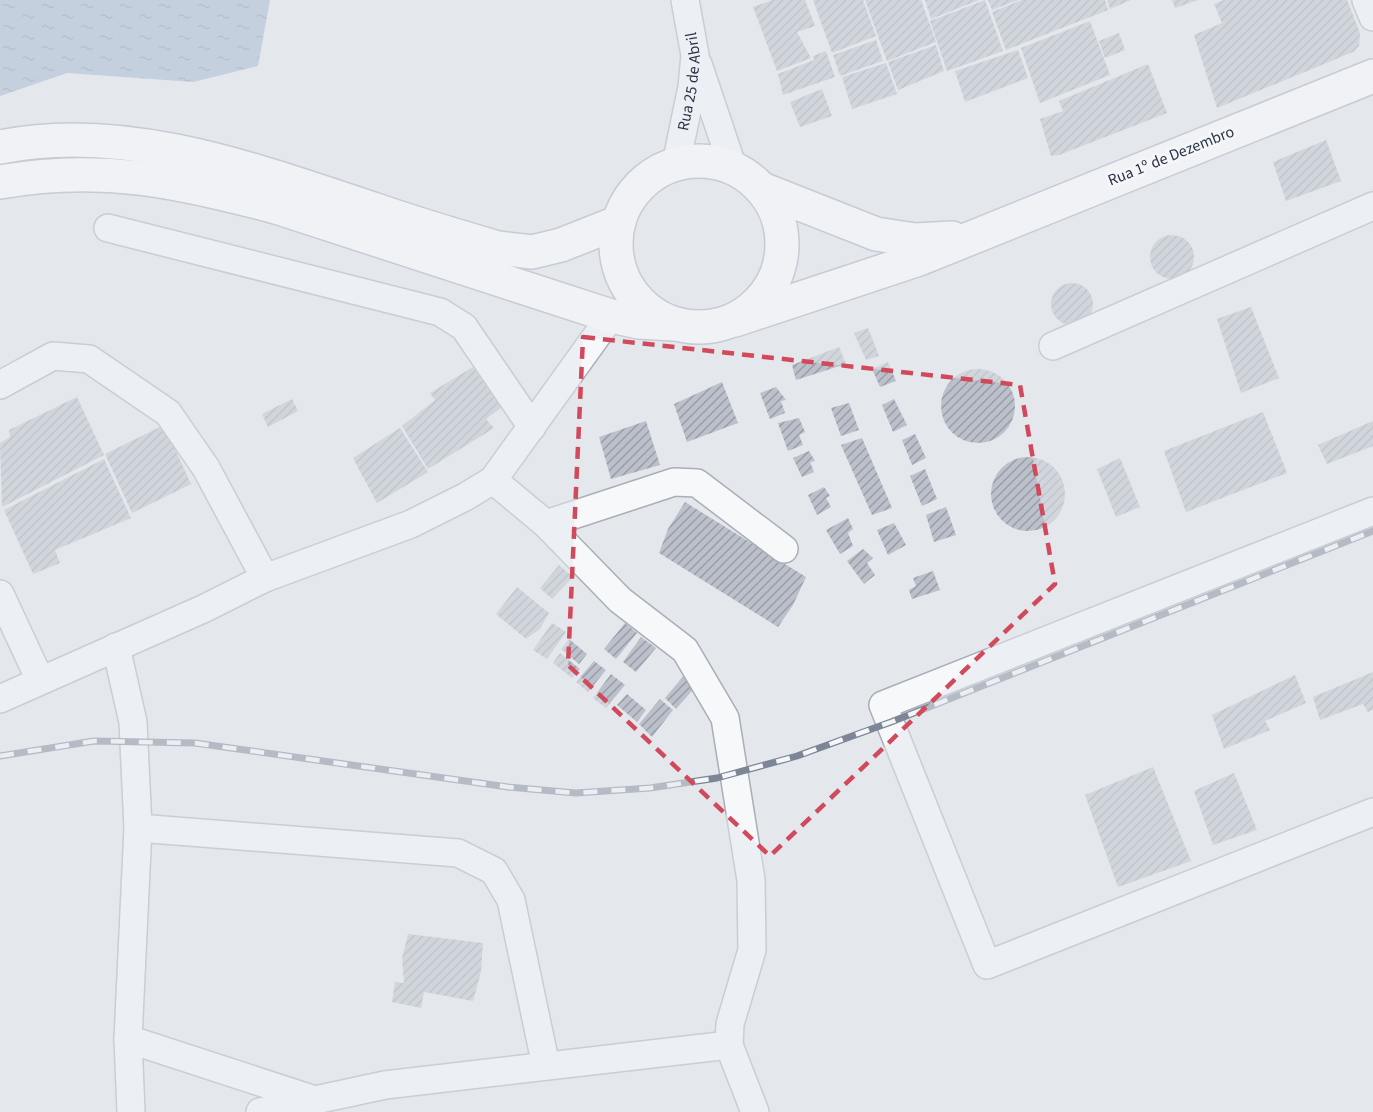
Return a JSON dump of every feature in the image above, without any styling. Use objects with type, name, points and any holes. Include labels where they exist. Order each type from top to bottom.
[{"type":"main road","name":"Rua 1º de Dezembro","points":[[735,320],[919,259],[1373,76]]},
{"type":"main road","points":[[0,147],[35,140],[93,140],[147,147],[284,180],[453,235],[498,248],[520,251],[532,252],[561,245],[619,222]]},
{"type":"main road","points":[[0,182],[37,175],[89,172],[142,177],[219,191],[276,207],[611,316],[639,322],[698,328],[717,326],[735,320],[756,306],[772,285],[781,261],[782,236],[776,211],[762,189],[733,168],[705,160],[676,164],[660,170],[640,186],[625,206],[619,222],[616,248],[621,274],[634,298],[654,315],[674,324]]},
{"type":"main road","name":"Rua 1º de Dezembro","points":[[762,189],[876,234],[915,240],[969,237]]},
{"type":"street","name":"Rua 25 de Abril","points":[[676,164],[692,87],[695,55],[685,0]]},
{"type":"street","points":[[1366,0],[1373,17]]},
{"type":"street","points":[[695,55],[733,168]]},
{"type":"street","points":[[1053,346],[1373,206]]},
{"type":"street","points":[[108,228],[440,312],[464,327],[532,427]]},
{"type":"street","points":[[0,699],[203,609],[265,578],[411,524],[493,480],[611,316]]},
{"type":"street","points":[[0,385],[53,356],[89,359],[168,413],[206,468],[265,578]]},
{"type":"street","points":[[493,480],[546,524],[620,600],[685,650],[725,718],[750,880],[752,950],[730,1024],[729,1046],[755,1112]]},
{"type":"street","points":[[546,524],[674,482],[697,483],[784,549]]},
{"type":"street","points":[[1373,511],[883,705],[987,965],[1373,812]]},
{"type":"street","points":[[0,594],[40,680]]},
{"type":"street","points":[[116,647],[133,722],[138,828],[129,1039],[131,1112]]},
{"type":"street","points":[[138,828],[458,854],[494,871],[511,900],[546,1066]]},
{"type":"street","points":[[129,1039],[312,1099]]},
{"type":"street","points":[[260,1112],[385,1085],[729,1046]]},
{"type":"highlighted area","points":[[583,337],[1020,385],[1055,584],[770,856],[568,665]]},
{"type":"water","points":[[0,0],[270,0],[258,66],[193,82],[67,73],[0,96]]},
{"type":"building","points":[[772,0],[805,0],[815,26],[797,32],[811,58],[777,71],[753,7]]},
{"type":"building","points":[[813,0],[863,0],[876,36],[832,53]]},
{"type":"building","points":[[865,0],[921,0],[936,42],[887,61]]},
{"type":"building","points":[[925,0],[979,0],[931,19]]},
{"type":"building","points":[[985,0],[1003,51],[947,71],[930,21]]},
{"type":"building","points":[[988,0],[1018,0],[992,10]]},
{"type":"building","points":[[1022,0],[1105,0],[1108,10],[1006,50],[992,12]]},
{"type":"building","points":[[1107,0],[1131,0],[1110,9]]},
{"type":"building","points":[[1172,0],[1198,0],[1175,8]]},
{"type":"building","points":[[1224,0],[1347,0],[1360,33],[1359,46],[1353,52],[1217,108],[1194,35],[1222,23],[1214,4]]},
{"type":"building","points":[[1090,21],[1110,75],[1040,103],[1021,48]]},
{"type":"building","points":[[1119,33],[1125,50],[1105,58],[1099,41]]},
{"type":"building","points":[[876,40],[883,61],[840,76],[833,55]]},
{"type":"building","points":[[936,45],[944,71],[898,90],[888,62]]},
{"type":"building","points":[[1018,50],[1028,78],[965,102],[955,71]]},
{"type":"building","points":[[826,51],[835,77],[783,95],[778,74],[814,60],[813,56]]},
{"type":"building","points":[[886,63],[897,94],[852,109],[842,77]]},
{"type":"building","points":[[1148,64],[1167,113],[1059,155],[1051,156],[1040,119],[1063,111],[1059,101]]},
{"type":"building","points":[[822,89],[832,116],[800,127],[790,102]]},
{"type":"building","points":[[1326,140],[1341,181],[1286,201],[1273,162]]},
{"type":"building","points":[[1172,235],[1187,242],[1194,257],[1187,272],[1172,279],[1157,272],[1150,257],[1157,242]]},
{"type":"building","points":[[1072,283],[1080,284],[1087,289],[1092,296],[1092,312],[1087,319],[1080,324],[1072,325],[1064,324],[1057,319],[1052,312],[1051,304],[1052,296],[1057,289],[1064,284]]},
{"type":"building","points":[[1251,307],[1279,378],[1241,393],[1217,319]]},
{"type":"building","points":[[868,328],[879,356],[866,360],[854,333]]},
{"type":"building","points":[[839,347],[846,364],[796,380],[792,365]]},
{"type":"building","points":[[888,362],[896,381],[880,387],[872,369]]},
{"type":"building","points":[[473,367],[502,407],[486,419],[494,428],[428,469],[402,426],[435,400],[430,393]]},
{"type":"building","points":[[971,369],[985,369],[999,375],[1009,385],[1015,399],[1013,420],[999,437],[985,443],[971,443],[957,437],[947,427],[941,413],[941,399],[947,385],[957,375]]},
{"type":"building","points":[[722,382],[738,423],[687,442],[674,404]]},
{"type":"building","points":[[776,387],[786,400],[781,401],[785,413],[770,419],[760,393]]},
{"type":"building","points":[[77,397],[104,455],[2,507],[0,443],[10,437],[9,430]]},
{"type":"building","points":[[292,399],[298,411],[268,427],[262,414]]},
{"type":"building","points":[[894,399],[907,425],[893,432],[882,405]]},
{"type":"building","points":[[849,403],[859,430],[841,436],[831,408]]},
{"type":"building","points":[[1263,412],[1287,473],[1186,512],[1164,451]]},
{"type":"building","points":[[799,418],[805,432],[799,435],[803,445],[788,451],[778,423]]},
{"type":"building","points":[[646,421],[660,465],[611,479],[599,437]]},
{"type":"building","points":[[1373,421],[1373,446],[1327,464],[1318,445]]},
{"type":"building","points":[[164,425],[191,484],[132,513],[105,454]]},
{"type":"building","points":[[400,428],[428,472],[377,503],[353,458]]},
{"type":"building","points":[[915,434],[926,458],[912,465],[902,440]]},
{"type":"building","points":[[862,438],[892,508],[872,515],[841,445]]},
{"type":"building","points":[[809,451],[815,461],[810,462],[814,472],[802,477],[793,458]]},
{"type":"building","points":[[1021,457],[1035,457],[1049,463],[1059,473],[1065,487],[1063,508],[1049,525],[1035,531],[1021,531],[1007,525],[997,515],[991,501],[991,487],[997,473],[1007,463]]},
{"type":"building","points":[[1120,458],[1140,507],[1116,517],[1097,469]]},
{"type":"building","points":[[104,459],[131,518],[55,550],[60,563],[33,574],[4,510]]},
{"type":"building","points":[[925,469],[937,499],[922,506],[910,476]]},
{"type":"building","points":[[824,487],[830,496],[826,498],[831,507],[817,515],[808,495]]},
{"type":"building","points":[[685,502],[806,577],[793,605],[778,627],[659,553],[668,529]]},
{"type":"building","points":[[946,507],[956,535],[934,542],[926,515]]},
{"type":"building","points":[[848,518],[853,529],[848,533],[853,546],[840,554],[826,530]]},
{"type":"building","points":[[894,523],[906,545],[888,555],[877,530]]},
{"type":"building","points":[[863,549],[873,558],[867,563],[875,575],[864,584],[847,561]]},
{"type":"building","points":[[559,565],[573,577],[552,599],[540,588]]},
{"type":"building","points":[[933,571],[940,590],[912,599],[909,590],[916,586],[913,578]]},
{"type":"building","points":[[517,587],[549,613],[540,629],[526,639],[496,614]]},
{"type":"building","points":[[552,623],[566,632],[547,659],[533,650]]},
{"type":"building","points":[[625,623],[637,633],[616,659],[604,649]]},
{"type":"building","points":[[641,637],[656,648],[636,672],[623,662]]},
{"type":"building","points":[[569,639],[587,654],[579,664],[561,649]]},
{"type":"building","points":[[560,653],[580,669],[572,678],[553,663]]},
{"type":"building","points":[[594,661],[606,670],[588,692],[576,682]]},
{"type":"building","points":[[1373,672],[1373,710],[1368,712],[1363,704],[1320,720],[1313,697]]},
{"type":"building","points":[[686,673],[699,683],[676,709],[665,698]]},
{"type":"building","points":[[611,674],[625,685],[606,708],[593,698]]},
{"type":"building","points":[[1295,675],[1306,703],[1265,721],[1270,730],[1224,749],[1212,715]]},
{"type":"building","points":[[627,694],[646,710],[637,722],[617,705]]},
{"type":"building","points":[[660,699],[673,710],[652,737],[639,724]]},
{"type":"building","points":[[1153,767],[1191,861],[1118,887],[1085,795]]},
{"type":"building","points":[[1234,773],[1257,830],[1213,845],[1194,791]]},
{"type":"building","points":[[408,934],[483,943],[481,972],[473,1001],[424,992],[421,1008],[392,1002],[395,982],[404,983],[402,958]]},
{"type":"railway","points":[[0,756],[94,741],[195,743],[508,787],[576,793],[650,788],[717,778],[797,756],[891,722],[1373,531]]}]
